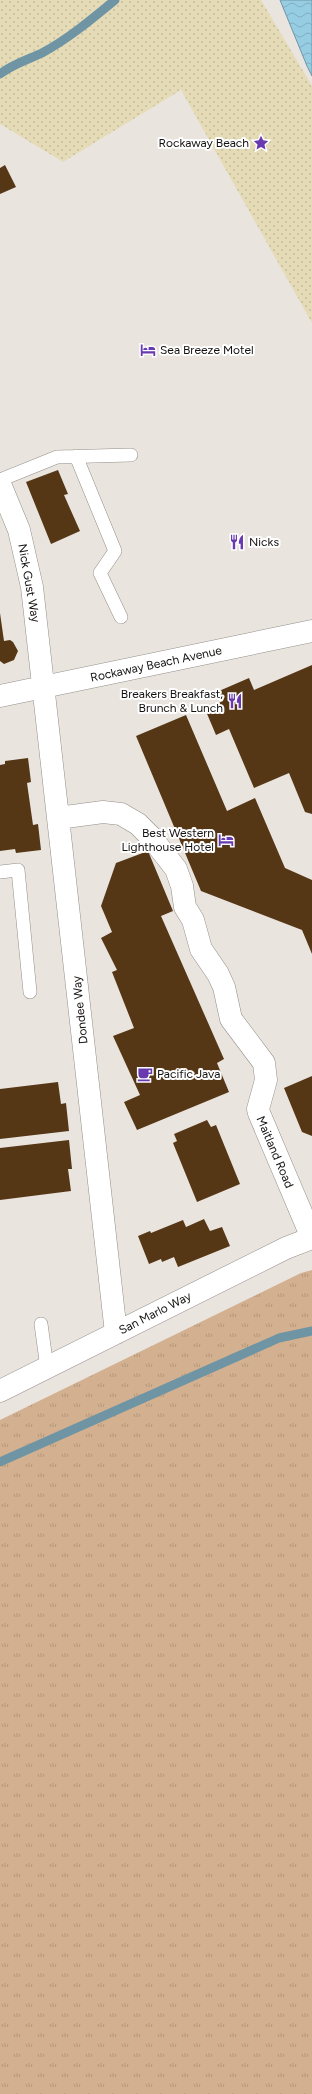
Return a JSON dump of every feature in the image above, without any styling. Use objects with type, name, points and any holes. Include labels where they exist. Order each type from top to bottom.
[{"type":"street","name":"Nick Gust Way","points":[[0,484],[19,530],[27,558],[43,687]]},
{"type":"street","name":"Rockaway Beach Avenue","points":[[0,696],[312,632]]},
{"type":"street","name":"Dondee Way","points":[[43,687],[116,1333]]},
{"type":"street","name":"Maitland Road","points":[[58,818],[103,812],[121,814],[138,824],[151,837],[176,869],[182,886],[185,907],[193,920],[201,949],[218,974],[224,987],[231,1019],[264,1063],[266,1080],[258,1109],[259,1113],[312,1238]]},
{"type":"street","name":"San Marlo Way","points":[[0,1391],[286,1248],[312,1238]]},
{"type":"lane","points":[[0,480],[57,457],[131,455]]},
{"type":"lane","points":[[76,456],[116,551],[100,572],[120,618]]},
{"type":"lane","points":[[0,872],[18,870],[30,992]]},
{"type":"lane","points":[[41,1324],[47,1368]]},
{"type":"green space","points":[[312,1270],[312,2094],[0,2094],[0,1420],[301,1273]]},
{"type":"sand","name":"Rockaway Beach","points":[[0,0],[261,0],[312,86],[312,323],[181,90],[63,162],[0,124]]},
{"type":"water","points":[[280,0],[312,0],[312,76],[307,66]]},
{"type":"building","points":[[5,165],[16,187],[0,194],[0,168]]},
{"type":"building","points":[[58,470],[68,494],[64,495],[80,531],[51,544],[26,482]]},
{"type":"building","points":[[0,613],[4,641],[10,640],[13,642],[18,651],[14,660],[4,664],[0,661]]},
{"type":"building","points":[[312,665],[312,814],[305,812],[289,773],[254,788],[229,729],[216,735],[205,709],[223,701],[219,691],[249,678],[254,690]]},
{"type":"building","name":"Best Western Lighthouse Hotel","points":[[186,715],[227,811],[255,798],[285,868],[312,880],[312,954],[302,930],[201,891],[136,736]]},
{"type":"building","points":[[28,758],[31,782],[27,783],[33,825],[38,824],[41,850],[16,853],[15,849],[0,851],[0,765],[5,764],[5,761]]},
{"type":"building","points":[[148,851],[173,911],[161,916],[224,1059],[217,1063],[229,1092],[137,1130],[124,1102],[140,1095],[113,1036],[134,1028],[112,972],[117,970],[101,938],[112,932],[101,906],[116,863]]},
{"type":"building","points":[[312,1076],[312,1136],[302,1132],[284,1088]]},
{"type":"building","points":[[58,1082],[61,1104],[66,1103],[69,1131],[0,1139],[0,1089]]},
{"type":"building","points":[[207,1120],[211,1127],[216,1125],[240,1184],[197,1202],[173,1143],[177,1141],[174,1134]]},
{"type":"building","points":[[69,1140],[72,1169],[68,1169],[71,1191],[0,1200],[0,1148]]},
{"type":"building","points":[[204,1219],[210,1231],[222,1227],[230,1246],[178,1267],[174,1257],[162,1262],[161,1259],[149,1264],[138,1236],[150,1231],[151,1233],[183,1220],[186,1227]]},
{"type":"waterway","points":[[0,74],[15,65],[42,53],[61,41],[115,0]]},
{"type":"waterway","points":[[0,1462],[279,1338],[312,1331]]},
{"type":"place","name":"Rockaway Beach","points":[[261,143]]},
{"type":"place","name":"Sea Breeze Motel","points":[[148,350]]},
{"type":"place","name":"Nicks","points":[[237,542]]},
{"type":"place","name":"Breakers Breakfast, Brunch & Lunch","points":[[235,701]]},
{"type":"place","name":"Best Western Lighthouse Hotel","points":[[226,840]]},
{"type":"place","name":"Pacific Java","points":[[145,1074]]}]
